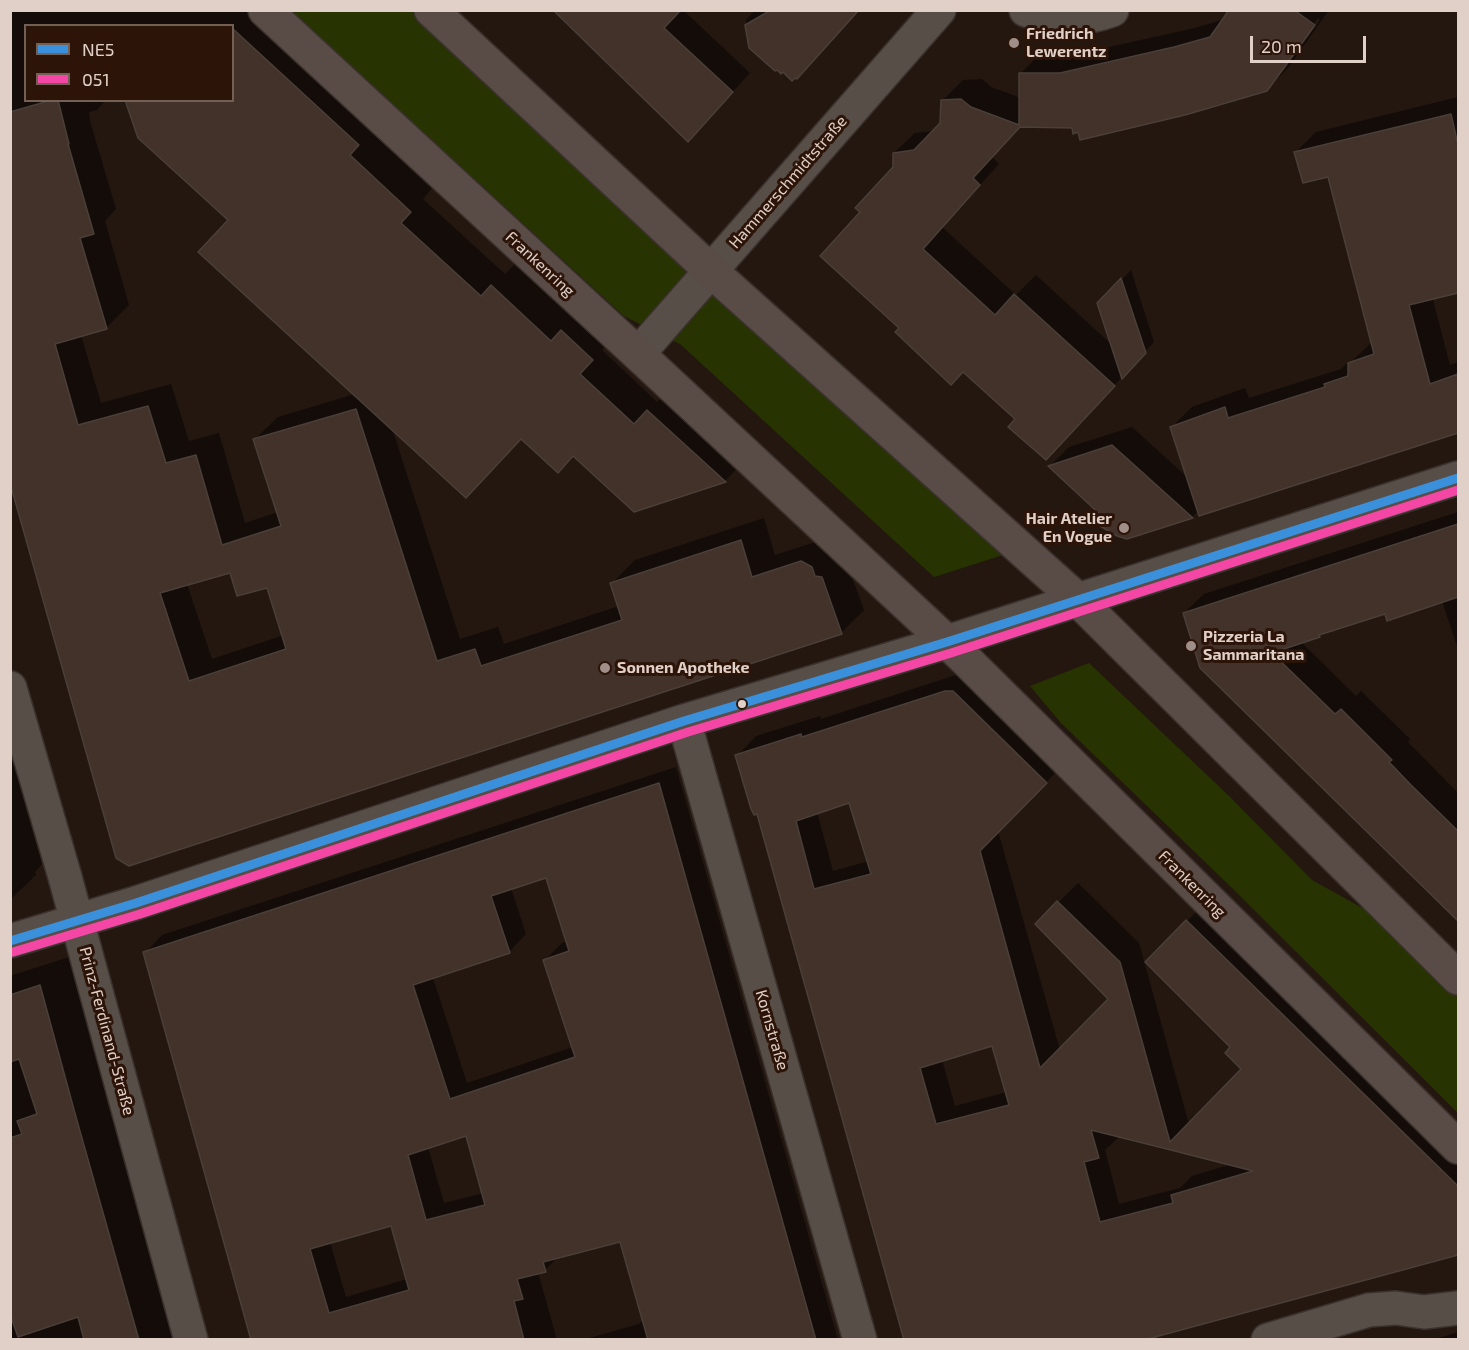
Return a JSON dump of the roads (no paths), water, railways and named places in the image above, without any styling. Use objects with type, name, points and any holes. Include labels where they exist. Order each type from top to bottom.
[{"type":"main road","name":"Frankenring","points":[[265,10],[947,642],[1458,1147]]},
{"type":"main road","points":[[431,10],[710,270],[1078,600],[1458,978]]},
{"type":"street","name":"Hammerschmidtstraße","points":[[638,354],[939,10]]},
{"type":"street","points":[[1026,10],[1066,18],[1102,14],[1112,10]]},
{"type":"street","points":[[10,941],[158,896],[684,721],[947,642],[1458,478]]},
{"type":"street","name":"Prinz-Ferdinand-Straße","points":[[10,688],[77,921],[191,1340]]},
{"type":"street","name":"Kornstraße","points":[[684,721],[860,1340]]},
{"type":"street","points":[[1268,1340],[1369,1311],[1396,1308],[1424,1312],[1458,1308]]},
{"type":"place","name":"Friedrich Lewerentz","points":[[1014,43]]},
{"type":"place","name":"Hair Atelier En Vogue","points":[[1124,528]]},
{"type":"place","name":"Pizzeria La Sammaritana","points":[[1191,646]]},
{"type":"place","name":"Sonnen Apotheke","points":[[605,668]]}]
